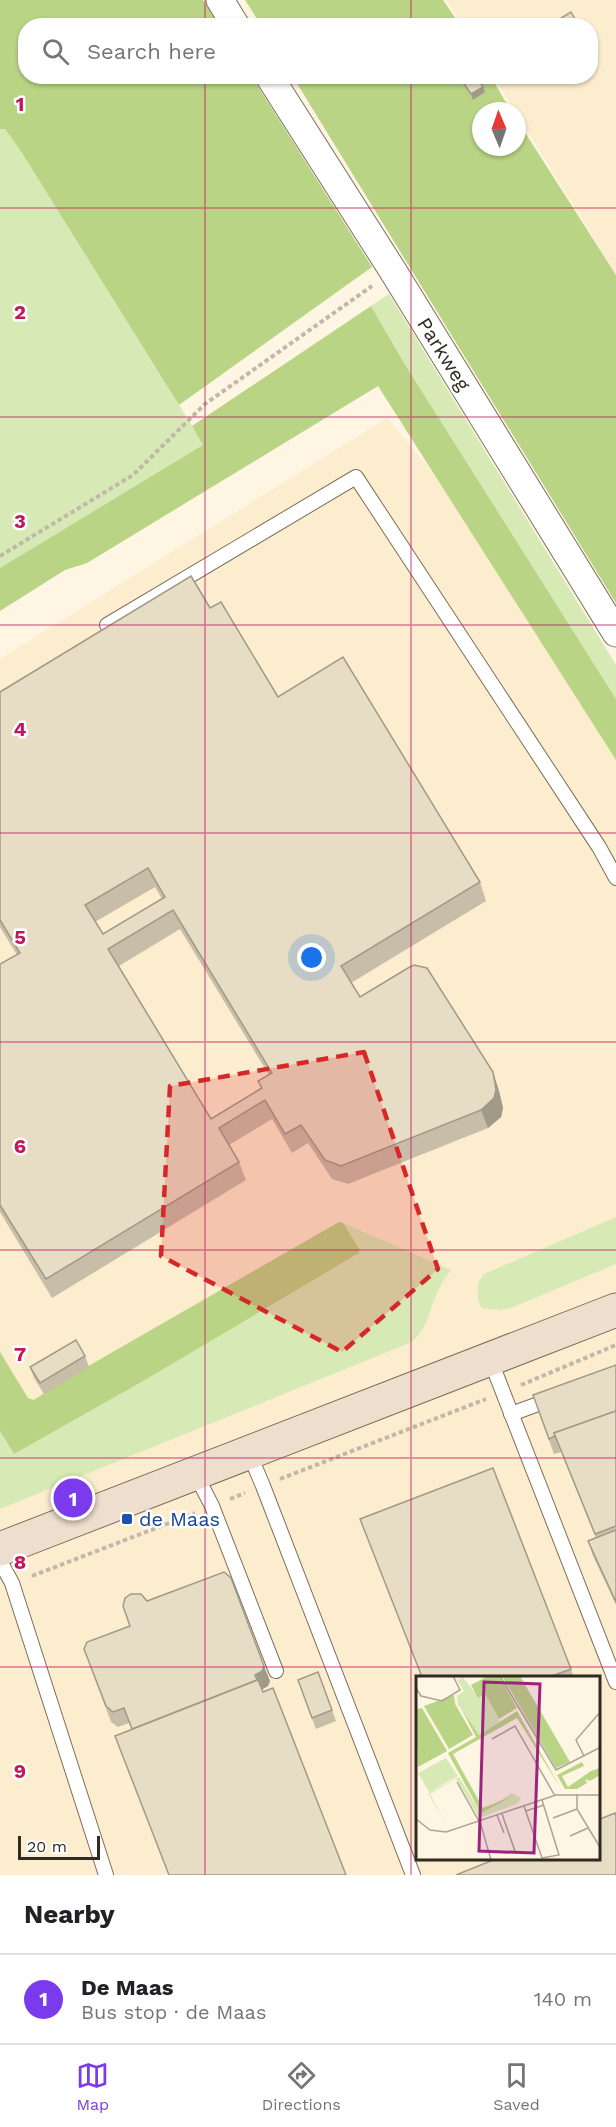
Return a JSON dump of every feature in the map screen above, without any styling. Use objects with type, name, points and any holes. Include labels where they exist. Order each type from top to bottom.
[{"type":"street","points":[[220,0],[231,18]]},
{"type":"street","name":"Parkweg","points":[[273,84],[393,271],[616,633]]},
{"type":"street","points":[[0,1549],[616,1310]]},
{"type":"lane","points":[[107,625],[356,477],[599,847],[616,878]]},
{"type":"lane","points":[[490,1359],[616,1682]]},
{"type":"lane","points":[[512,1414],[564,1394]]},
{"type":"lane","points":[[249,1453],[413,1875]]},
{"type":"lane","points":[[195,1473],[212,1506],[276,1671]]},
{"type":"lane","points":[[0,1562],[12,1584],[106,1875]]},
{"type":"path","points":[[0,556],[133,475],[205,404],[393,271]]},
{"type":"path","points":[[12,1584],[503,1392],[616,1345]]},
{"type":"highlighted area","points":[[364,1052],[438,1269],[342,1352],[161,1256],[170,1086]]},
{"type":"shaded area","points":[[446,0],[616,0],[616,274],[526,129],[526,102],[509,102],[498,84],[598,84],[598,18],[458,18]]},
{"type":"shaded area","points":[[387,418],[616,691],[616,1875],[0,1875],[0,659]]},
{"type":"green space","points":[[0,0],[203,0],[215,18],[18,18],[18,84],[256,84],[372,267],[179,405],[22,153],[5,129],[0,129]]},
{"type":"green space","points":[[245,0],[443,0],[455,18],[257,18]]},
{"type":"green space","points":[[297,84],[495,84],[506,102],[472,102],[472,156],[526,156],[526,134],[616,275],[616,603]]},
{"type":"green space","points":[[0,129],[5,129],[22,153],[204,445],[0,568]]},
{"type":"green space","points":[[389,294],[616,665],[616,699],[404,363],[371,306]]},
{"type":"green space","points":[[371,306],[404,363],[616,699],[616,760],[378,386],[87,563],[65,570],[0,611],[0,568],[203,445],[192,426]]},
{"type":"green space","points":[[616,1217],[616,1264],[511,1308],[499,1310],[482,1308],[478,1301],[478,1283],[484,1274]]},
{"type":"green space","points":[[339,1222],[343,1223],[359,1248],[359,1253],[145,1380],[14,1454],[0,1431],[0,1352],[28,1398],[34,1400],[64,1380]]},
{"type":"green space","points":[[343,1223],[451,1270],[437,1292],[424,1327],[412,1342],[0,1509],[0,1431],[14,1454],[145,1380],[359,1253],[359,1247]]},
{"type":"building","points":[[571,12],[574,18],[561,18]]},
{"type":"building","points":[[464,84],[481,84],[483,87],[471,94]]},
{"type":"building","points":[[191,576],[210,608],[221,602],[278,697],[343,657],[480,882],[341,966],[360,997],[414,965],[427,968],[493,1072],[496,1090],[494,1098],[481,1110],[341,1166],[325,1160],[301,1125],[285,1134],[265,1100],[219,1128],[239,1162],[46,1279],[0,1205],[0,964],[20,953],[0,920],[0,692]],"holes":[[[148,868],[165,897],[103,934],[85,905]],[[173,910],[272,1073],[258,1081],[262,1088],[211,1119],[108,949]]]},
{"type":"building","points":[[76,1340],[85,1356],[40,1383],[30,1367]]},
{"type":"building","points":[[616,1365],[616,1411],[554,1433],[555,1436],[549,1439],[533,1395]]},
{"type":"building","points":[[616,1411],[616,1526],[595,1534],[554,1433]]},
{"type":"building","points":[[493,1468],[571,1669],[552,1676],[422,1676],[360,1519]]},
{"type":"building","points":[[616,1530],[616,1602],[588,1541]]},
{"type":"building","points":[[224,1572],[231,1578],[264,1666],[262,1671],[255,1675],[257,1680],[132,1729],[124,1708],[113,1712],[106,1706],[84,1649],[87,1642],[130,1626],[123,1606],[125,1598],[131,1594],[141,1594],[147,1601]]},
{"type":"building","points":[[318,1672],[332,1710],[312,1718],[298,1680]]},
{"type":"building","points":[[258,1680],[263,1692],[273,1688],[346,1875],[169,1875],[115,1736]]},
{"type":"building","points":[[615,1813],[616,1816],[616,1875],[456,1875],[493,1860],[601,1860],[601,1819]]},
{"type":"place","name":"De Maas","points":[[73,1498]]},
{"type":"place","name":"de Maas","points":[[127,1519]]}]
